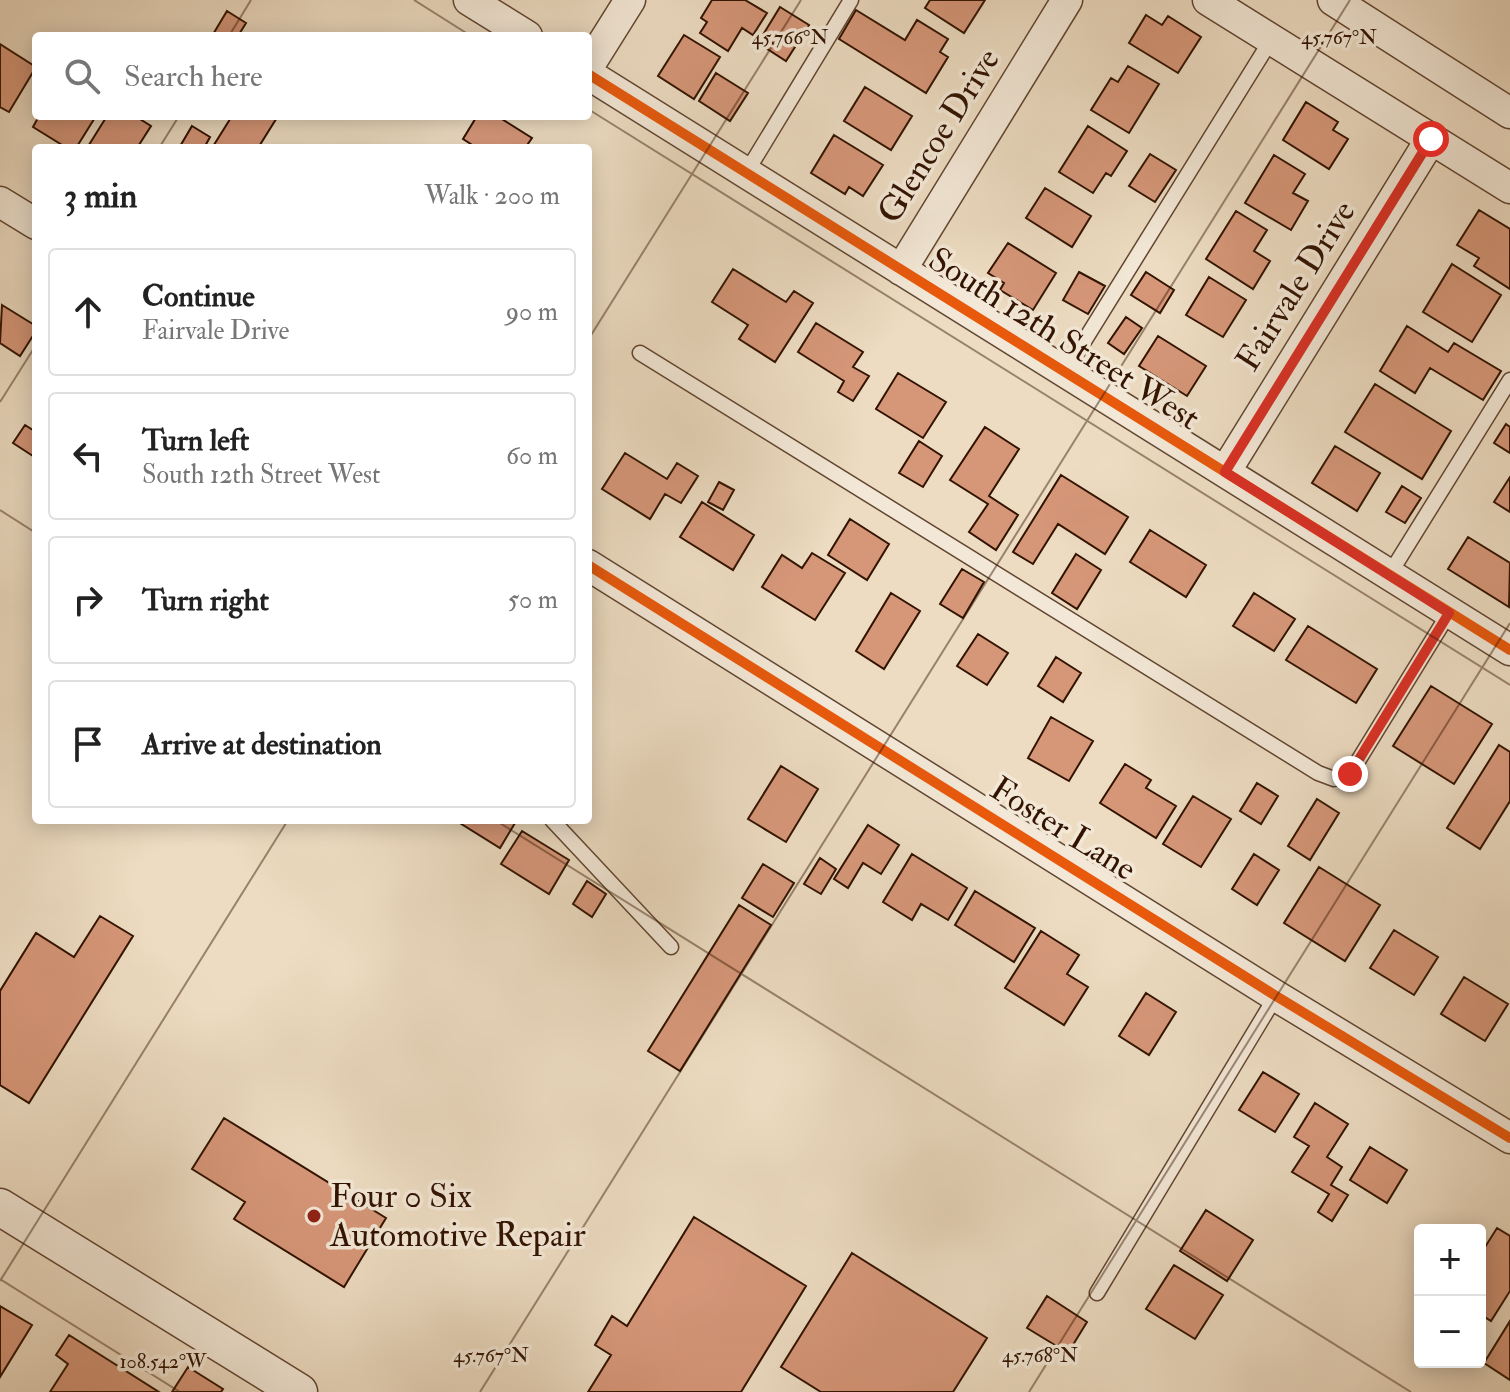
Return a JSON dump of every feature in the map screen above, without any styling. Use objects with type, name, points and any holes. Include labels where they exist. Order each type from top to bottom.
[{"type":"street","points":[[469,0],[521,32]]},
{"type":"street","points":[[592,61],[630,0]]},
{"type":"street","name":"Glencoe Drive","points":[[901,270],[1067,0]]},
{"type":"street","points":[[1208,0],[1510,188]]},
{"type":"street","points":[[1333,0],[1510,113]]},
{"type":"street","name":"South 12th Street West","points":[[592,77],[1510,650]]},
{"type":"street","name":"Fairvale Drive","points":[[1225,472],[1431,139]]},
{"type":"street","points":[[0,202],[32,222]]},
{"type":"street","name":"Foster Lane","points":[[592,568],[1276,996],[1510,1138]]},
{"type":"street","points":[[0,1207],[299,1392]]},
{"type":"lane","points":[[746,173],[851,0]]},
{"type":"lane","points":[[1065,372],[1271,40]]},
{"type":"lane","points":[[640,353],[1318,773],[1334,779],[1350,774],[1449,613]]},
{"type":"lane","points":[[1389,575],[1510,380]]},
{"type":"lane","points":[[556,824],[671,947]]},
{"type":"lane","points":[[1097,1293],[1276,996]]},
{"type":"building","points":[[712,0],[745,0],[767,13],[753,35],[742,28],[728,51],[700,33],[707,22],[701,18]]},
{"type":"building","points":[[930,0],[985,0],[964,33],[925,8]]},
{"type":"building","points":[[780,7],[809,25],[786,61],[758,43]]},
{"type":"building","points":[[856,10],[905,40],[917,20],[948,39],[940,52],[948,57],[926,93],[839,39]]},
{"type":"building","points":[[227,11],[246,23],[240,32],[214,32]]},
{"type":"building","points":[[1146,15],[1162,25],[1168,16],[1201,37],[1178,73],[1129,43]]},
{"type":"building","points":[[684,35],[720,57],[694,99],[658,76]]},
{"type":"building","points":[[0,44],[32,64],[32,74],[9,112],[0,107]]},
{"type":"building","points":[[1128,66],[1159,84],[1129,133],[1091,110],[1111,78],[1118,82]]},
{"type":"building","points":[[716,73],[748,93],[730,121],[699,101]]},
{"type":"building","points":[[865,87],[912,116],[891,150],[844,121]]},
{"type":"building","points":[[1306,102],[1338,122],[1333,130],[1348,139],[1329,169],[1283,140]]},
{"type":"building","points":[[37,120],[94,120],[78,144],[61,144],[33,127]]},
{"type":"building","points":[[104,120],[141,120],[151,126],[140,144],[90,144]]},
{"type":"building","points":[[230,120],[276,120],[260,144],[214,144]]},
{"type":"building","points":[[475,120],[503,120],[532,138],[528,144],[471,144],[463,139]]},
{"type":"building","points":[[192,126],[210,137],[206,144],[181,144]]},
{"type":"building","points":[[1088,126],[1127,151],[1111,176],[1106,173],[1093,193],[1059,172]]},
{"type":"building","points":[[834,135],[883,165],[863,196],[849,187],[845,194],[811,173]]},
{"type":"building","points":[[1150,154],[1176,170],[1155,202],[1129,186]]},
{"type":"building","points":[[1274,155],[1305,174],[1293,193],[1308,201],[1291,230],[1245,203]]},
{"type":"building","points":[[1045,188],[1091,216],[1072,247],[1026,218]]},
{"type":"building","points":[[1479,210],[1510,229],[1510,289],[1474,266],[1479,258],[1457,245]]},
{"type":"building","points":[[1236,211],[1267,230],[1254,251],[1270,261],[1253,289],[1206,259]]},
{"type":"building","points":[[1008,243],[1056,273],[1033,310],[1000,290],[1004,283],[988,273]]},
{"type":"building","points":[[1452,264],[1501,295],[1472,342],[1423,312]]},
{"type":"building","points":[[733,269],[786,302],[794,291],[813,303],[775,362],[739,339],[748,325],[712,302]]},
{"type":"building","points":[[1079,272],[1105,286],[1088,314],[1063,300]]},
{"type":"building","points":[[1146,272],[1174,290],[1160,313],[1131,295]]},
{"type":"building","points":[[1209,277],[1246,300],[1223,337],[1186,315]]},
{"type":"building","points":[[2,305],[32,324],[32,337],[20,356],[0,343]]},
{"type":"building","points":[[1126,317],[1142,328],[1124,354],[1108,343]]},
{"type":"building","points":[[816,323],[863,352],[853,367],[869,376],[853,401],[838,392],[844,381],[798,352]]},
{"type":"building","points":[[1407,326],[1448,352],[1454,343],[1501,371],[1483,400],[1430,368],[1415,393],[1380,371]]},
{"type":"building","points":[[1158,336],[1206,366],[1187,396],[1139,366]]},
{"type":"building","points":[[898,373],[946,402],[923,438],[876,409]]},
{"type":"building","points":[[1375,384],[1451,431],[1422,479],[1345,432]]},
{"type":"building","points":[[1506,424],[1510,427],[1510,453],[1494,443]]},
{"type":"building","points":[[25,425],[32,429],[32,455],[13,443]]},
{"type":"building","points":[[985,427],[1019,449],[989,496],[1018,515],[996,550],[969,532],[988,504],[950,480]]},
{"type":"building","points":[[919,441],[942,456],[923,487],[899,473]]},
{"type":"building","points":[[1335,446],[1380,473],[1357,511],[1312,483]]},
{"type":"building","points":[[625,453],[667,479],[677,463],[698,476],[681,503],[665,494],[650,519],[602,489]]},
{"type":"building","points":[[1061,475],[1128,517],[1105,554],[1058,524],[1033,564],[1013,552]]},
{"type":"building","points":[[1510,477],[1510,512],[1494,502]]},
{"type":"building","points":[[719,482],[734,490],[723,510],[708,502]]},
{"type":"building","points":[[1402,486],[1421,498],[1405,523],[1386,512]]},
{"type":"building","points":[[702,502],[754,535],[733,570],[680,537]]},
{"type":"building","points":[[850,519],[889,544],[867,580],[828,555]]},
{"type":"building","points":[[1150,530],[1206,565],[1186,597],[1130,562]]},
{"type":"building","points":[[1468,537],[1510,563],[1509,607],[1448,569]]},
{"type":"building","points":[[812,553],[845,573],[815,620],[762,587],[782,555],[802,568]]},
{"type":"building","points":[[1076,554],[1101,570],[1077,609],[1052,593]]},
{"type":"building","points":[[962,569],[984,582],[963,618],[940,604]]},
{"type":"building","points":[[891,593],[920,611],[884,669],[856,651]]},
{"type":"building","points":[[1254,593],[1295,619],[1274,651],[1233,626]]},
{"type":"building","points":[[1308,626],[1377,669],[1356,703],[1286,660]]},
{"type":"building","points":[[978,634],[1008,653],[987,685],[957,666]]},
{"type":"building","points":[[1056,657],[1081,673],[1063,702],[1038,686]]},
{"type":"building","points":[[1431,686],[1492,724],[1454,784],[1393,746]]},
{"type":"building","points":[[1051,717],[1093,741],[1069,781],[1028,758]]},
{"type":"building","points":[[1499,745],[1510,752],[1510,801],[1480,849],[1447,828]]},
{"type":"building","points":[[1125,764],[1151,780],[1146,788],[1176,806],[1156,838],[1100,803]]},
{"type":"building","points":[[781,766],[818,789],[786,842],[748,819]]},
{"type":"building","points":[[1257,783],[1278,796],[1261,824],[1240,811]]},
{"type":"building","points":[[1193,796],[1231,819],[1201,867],[1163,844]]},
{"type":"building","points":[[1317,799],[1339,813],[1310,860],[1288,846]]},
{"type":"building","points":[[461,824],[514,824],[500,848]]},
{"type":"building","points":[[868,825],[899,845],[881,874],[863,863],[848,888],[834,879]]},
{"type":"building","points":[[522,831],[569,860],[549,894],[501,864]]},
{"type":"building","points":[[912,854],[967,888],[948,920],[921,904],[912,920],[883,902]]},
{"type":"building","points":[[1254,854],[1279,870],[1257,905],[1232,889]]},
{"type":"building","points":[[820,858],[836,869],[821,894],[804,884]]},
{"type":"building","points":[[763,864],[794,883],[773,917],[742,898]]},
{"type":"building","points":[[1319,867],[1380,905],[1345,961],[1284,923]]},
{"type":"building","points":[[587,881],[606,894],[592,917],[573,904]]},
{"type":"building","points":[[975,891],[1035,928],[1014,962],[955,925]]},
{"type":"building","points":[[739,905],[771,925],[680,1071],[648,1051]]},
{"type":"building","points":[[100,916],[133,936],[29,1103],[0,1085],[0,991],[36,933],[74,957]]},
{"type":"building","points":[[1394,930],[1438,957],[1414,995],[1370,968]]},
{"type":"building","points":[[1041,931],[1079,955],[1067,974],[1088,987],[1064,1025],[1005,988]]},
{"type":"building","points":[[1464,977],[1508,1004],[1485,1041],[1441,1014]]},
{"type":"building","points":[[1146,993],[1176,1012],[1149,1055],[1119,1036]]},
{"type":"building","points":[[1263,1072],[1299,1094],[1275,1132],[1239,1110]]},
{"type":"building","points":[[1315,1103],[1348,1124],[1327,1157],[1342,1167],[1331,1185],[1348,1195],[1332,1221],[1318,1212],[1329,1194],[1292,1172],[1309,1146],[1294,1137]]},
{"type":"building","points":[[224,1118],[386,1218],[344,1287],[234,1219],[245,1202],[192,1169]]},
{"type":"building","points":[[1370,1147],[1407,1170],[1387,1203],[1350,1180]]},
{"type":"building","points":[[1206,1210],[1253,1240],[1227,1281],[1180,1251]]},
{"type":"building","points":[[694,1217],[806,1286],[741,1392],[588,1392],[611,1355],[595,1345],[612,1316],[627,1326]]},
{"type":"building","points":[[1497,1228],[1510,1236],[1510,1291],[1491,1321],[1486,1318],[1486,1245]]},
{"type":"building","points":[[852,1253],[987,1338],[953,1392],[821,1392],[781,1367]]},
{"type":"building","points":[[1174,1265],[1223,1295],[1195,1339],[1146,1309]]},
{"type":"building","points":[[1047,1296],[1087,1322],[1068,1353],[1027,1328]]},
{"type":"building","points":[[0,1306],[32,1325],[0,1377]]},
{"type":"building","points":[[1510,1321],[1510,1380],[1486,1364]]},
{"type":"building","points":[[69,1335],[159,1392],[50,1392],[68,1364],[56,1355]]},
{"type":"building","points":[[188,1367],[223,1389],[221,1392],[172,1392]]},
{"type":"cycle path","points":[[592,76],[1510,650]]},
{"type":"cycle path","points":[[592,568],[1276,996],[1510,1138]]},
{"type":"place","name":"Four 0 Six Automotive Repair","points":[[314,1216]]},
{"type":"route","points":[[1350,774],[1449,613],[1225,472],[1431,139]]}]
